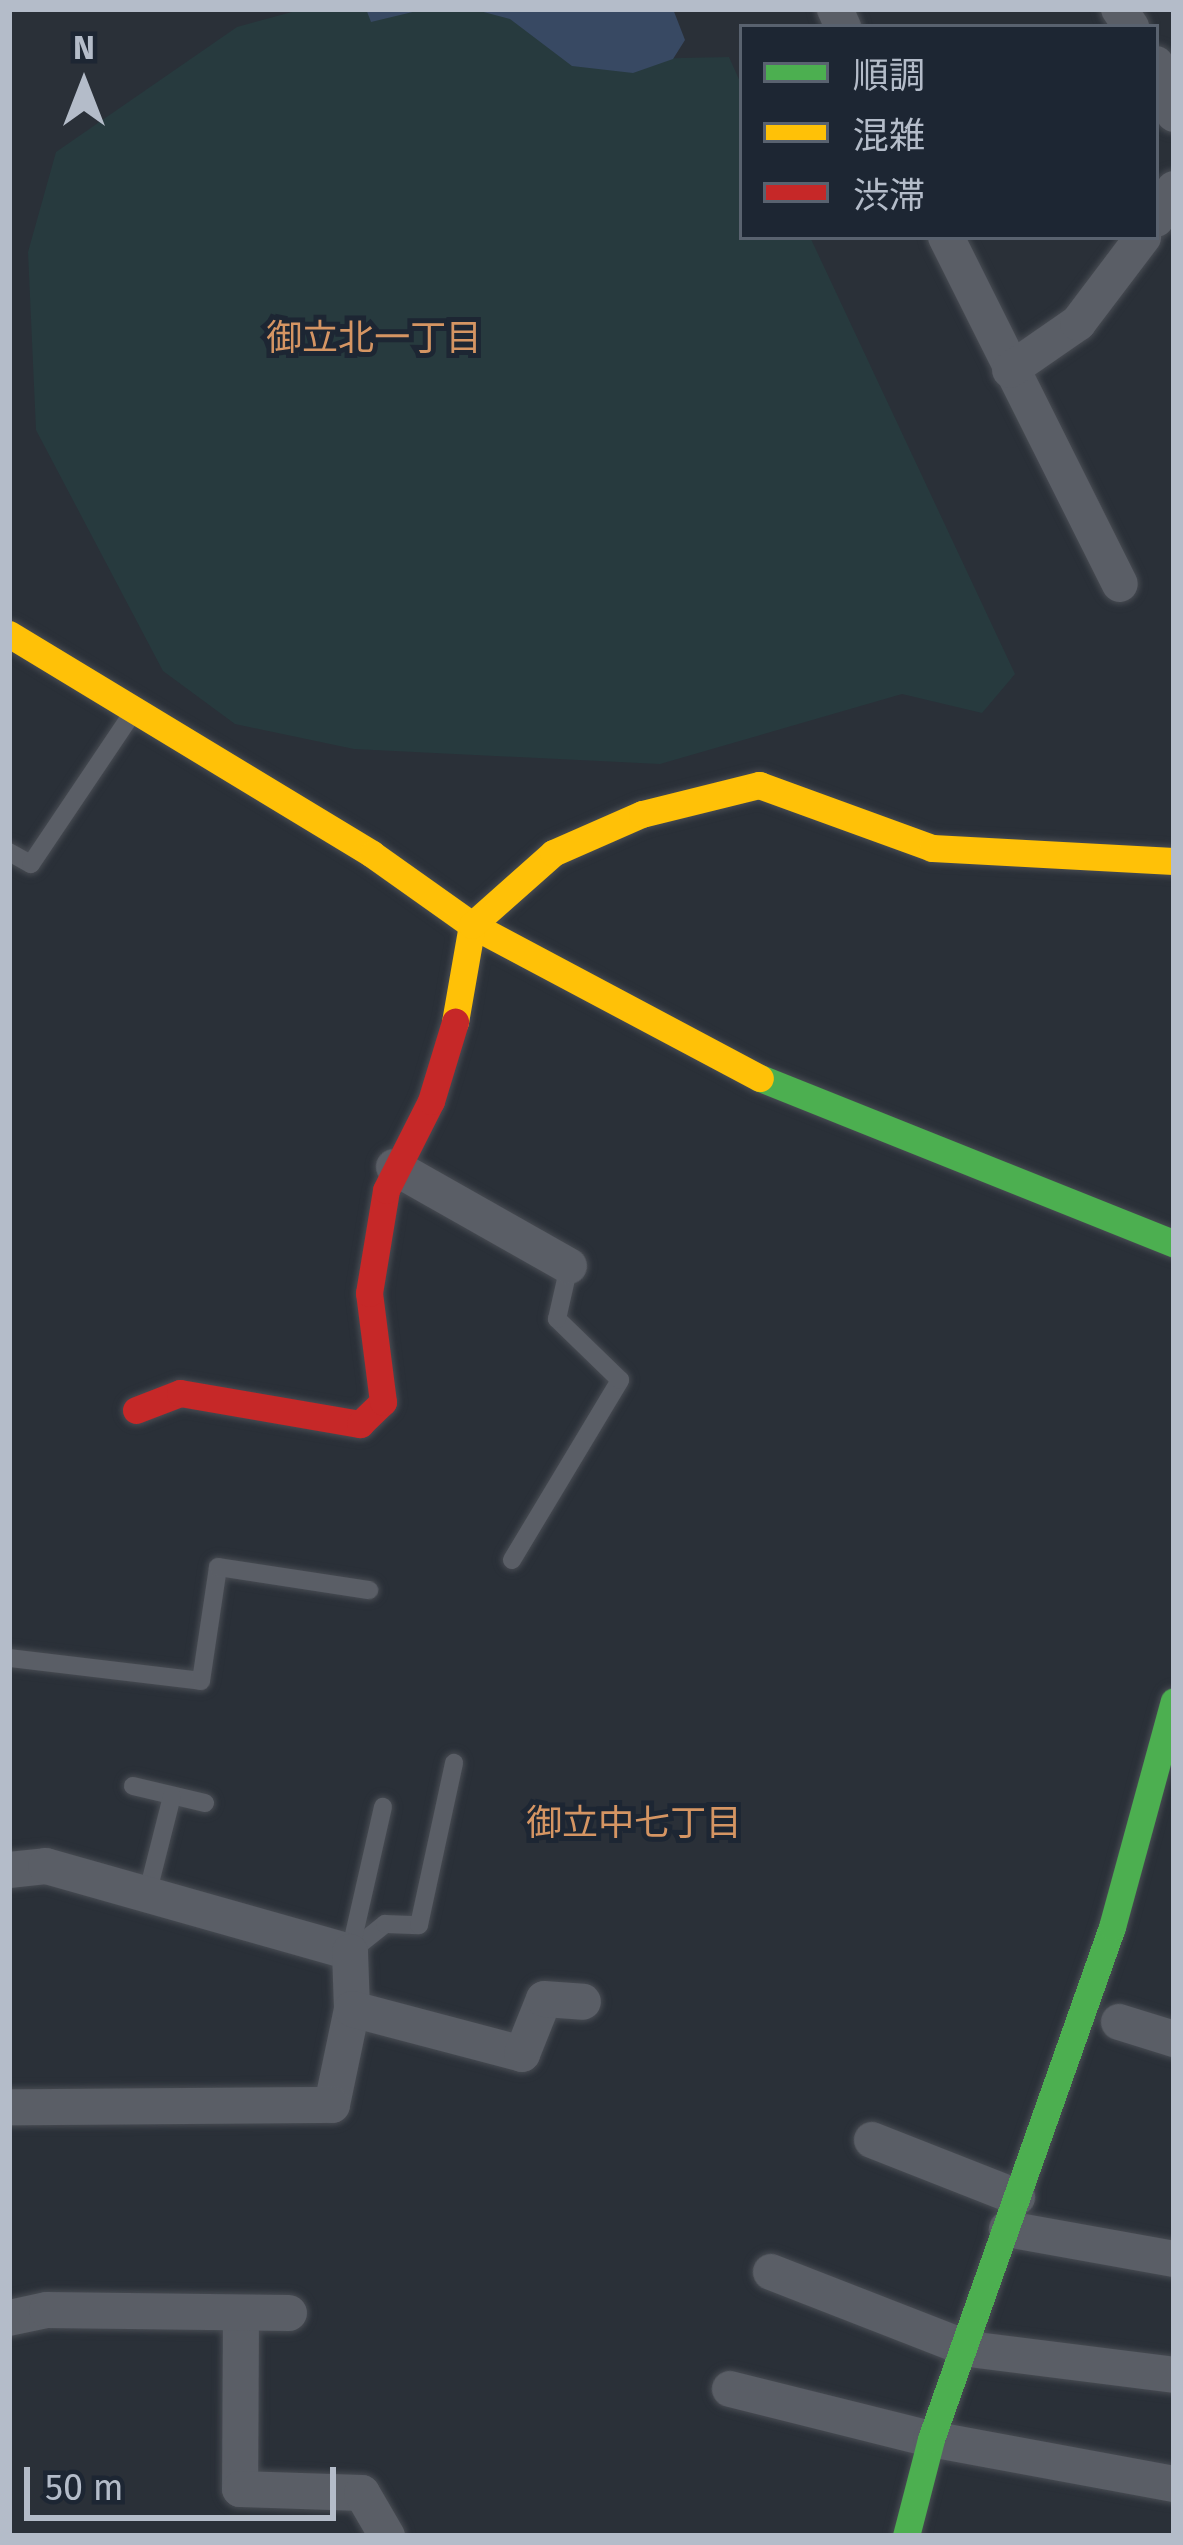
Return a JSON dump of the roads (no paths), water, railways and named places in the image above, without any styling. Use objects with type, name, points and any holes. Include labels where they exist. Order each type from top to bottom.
[{"type":"street","points":[[1159,72],[1174,114]]},
{"type":"street","points":[[947,240],[1120,584]]},
{"type":"street","points":[[1010,370],[1078,323],[1141,240]]},
{"type":"street","points":[[9,634],[472,925],[791,1094],[1174,1244]]},
{"type":"street","points":[[136,1410],[180,1393],[360,1424],[383,1402],[369,1293],[394,1167],[431,1101],[461,1002],[472,925],[553,853],[642,814],[759,785],[932,848],[1174,861]]},
{"type":"street","points":[[394,1167],[568,1266]]},
{"type":"street","points":[[906,2536],[931,2439],[969,2349],[1112,1927],[1174,1701]]},
{"type":"street","points":[[9,1870],[46,1866],[350,1952],[352,2009],[332,2104],[9,2107]]},
{"type":"street","points":[[352,2009],[522,2054],[544,1999],[583,2002]]},
{"type":"street","points":[[1118,2022],[1174,2039]]},
{"type":"street","points":[[872,2140],[1012,2213],[1174,2259]]},
{"type":"street","points":[[771,2272],[969,2349],[1174,2374]]},
{"type":"street","points":[[9,2318],[47,2310],[289,2312]]},
{"type":"street","points":[[241,2312],[240,2489],[362,2494],[387,2536]]},
{"type":"street","points":[[730,2389],[931,2439],[1174,2485]]},
{"type":"lane","points":[[9,852],[31,864],[134,710]]},
{"type":"lane","points":[[512,1560],[620,1380],[557,1319],[568,1266]]},
{"type":"lane","points":[[9,1658],[202,1681],[218,1567],[369,1590]]},
{"type":"lane","points":[[350,1952],[385,1924],[419,1925],[454,1763]]},
{"type":"lane","points":[[133,1786],[205,1804]]},
{"type":"lane","points":[[147,1895],[172,1796]]},
{"type":"lane","points":[[350,1952],[383,1807]]},
{"type":"water","points":[[366,9],[673,9],[685,40],[673,59],[633,73],[572,66],[510,19],[476,10],[421,10],[371,22]]},
{"type":"district","name":"御立北一丁目","points":[[374,339]]},
{"type":"district","name":"御立中七丁目","points":[[634,1824]]}]
